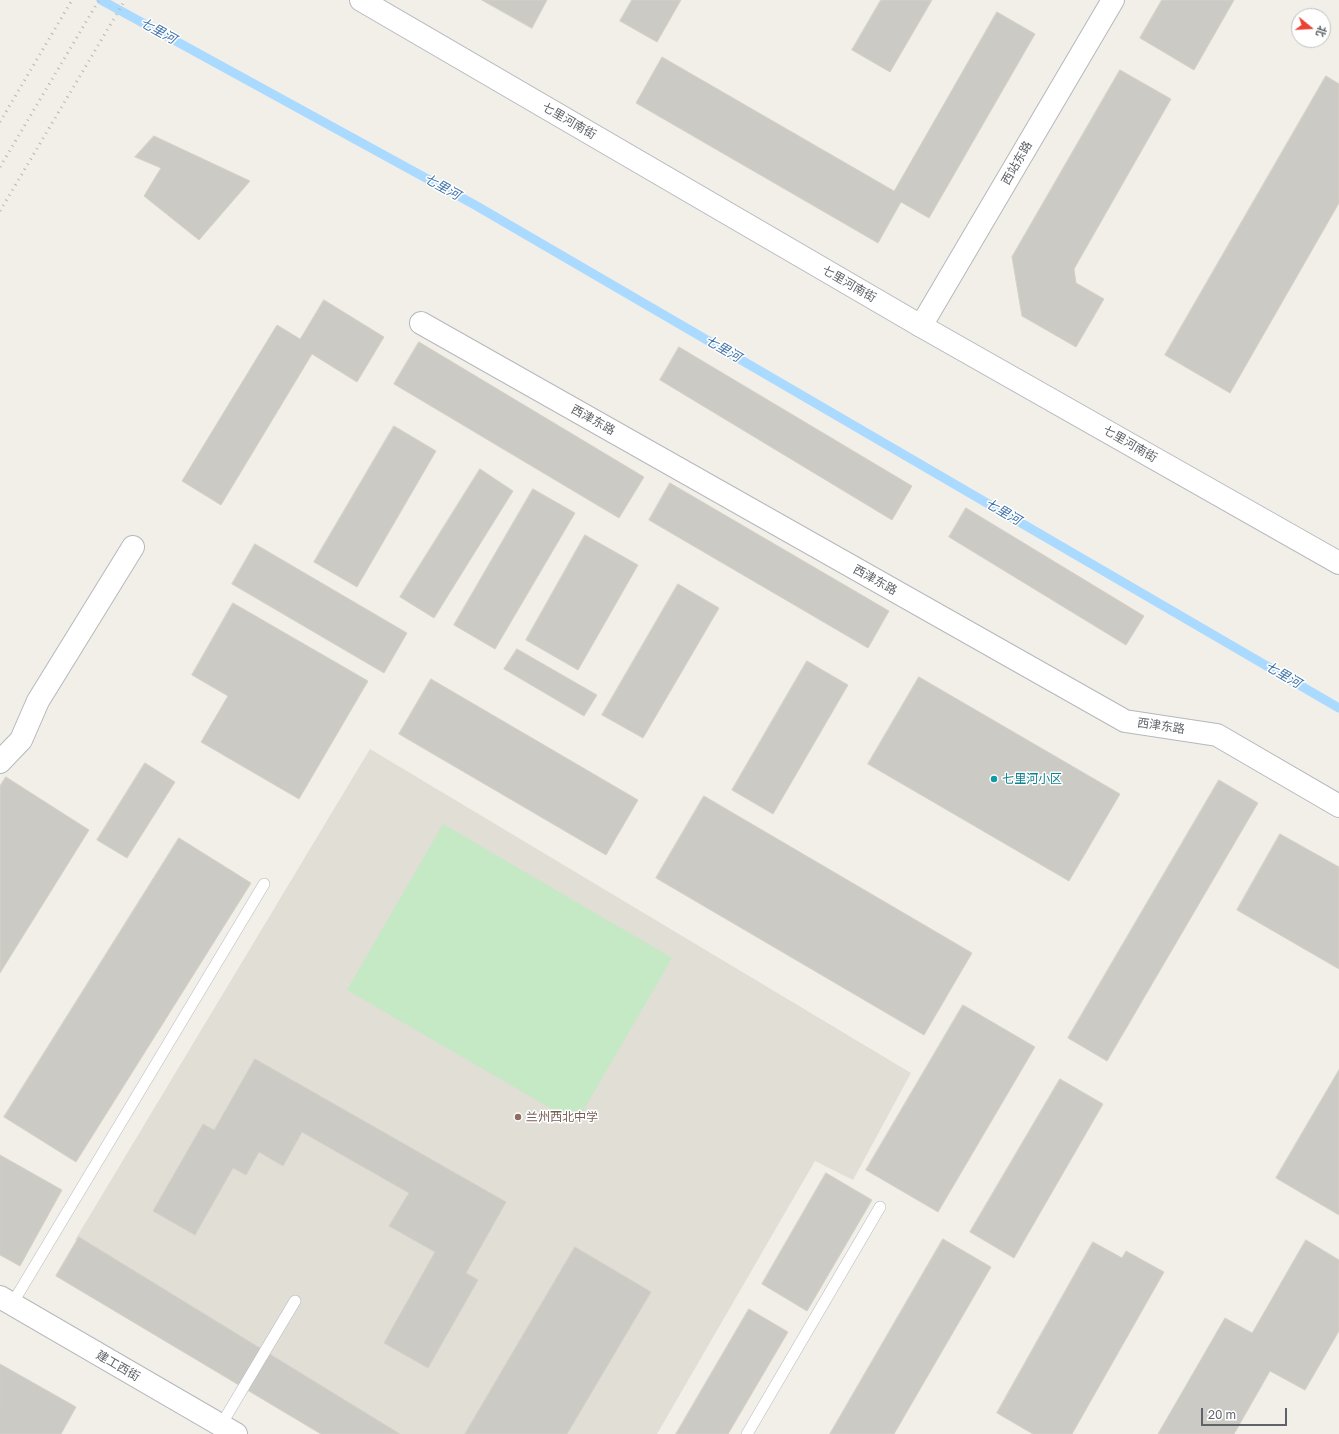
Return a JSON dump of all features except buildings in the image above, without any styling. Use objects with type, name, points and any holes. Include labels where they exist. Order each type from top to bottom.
[{"type":"street","name":"七里河南街","points":[[361,0],[921,326],[1339,563]]},
{"type":"street","name":"西站东路","points":[[921,326],[1112,0]]},
{"type":"street","name":"西津东路","points":[[421,323],[1125,721],[1216,734],[1339,806]]},
{"type":"street","points":[[0,762],[20,740],[38,701],[134,547]]},
{"type":"street","name":"建工西街","points":[[6,1301],[229,1430]]},
{"type":"lane","points":[[6,1301],[264,884]]},
{"type":"lane","points":[[747,1434],[880,1207]]},
{"type":"lane","points":[[229,1430],[294,1301]]},
{"type":"shaded area","name":"兰州西北中学","points":[[370,749],[911,1073],[853,1180],[815,1161],[657,1434],[391,1434],[75,1240]]},
{"type":"green space","points":[[443,824],[672,958],[576,1123],[347,990]]},
{"type":"waterway","name":"七里河","points":[[101,0],[475,205],[1339,708]]},
{"type":"railway","points":[[0,122],[72,0]]},
{"type":"railway","points":[[0,167],[99,0]]},
{"type":"railway","points":[[0,211],[125,0]]},
{"type":"place","name":"七里河小区","points":[[994,779]]},
{"type":"place","name":"兰州西北中学","points":[[518,1117]]}]
